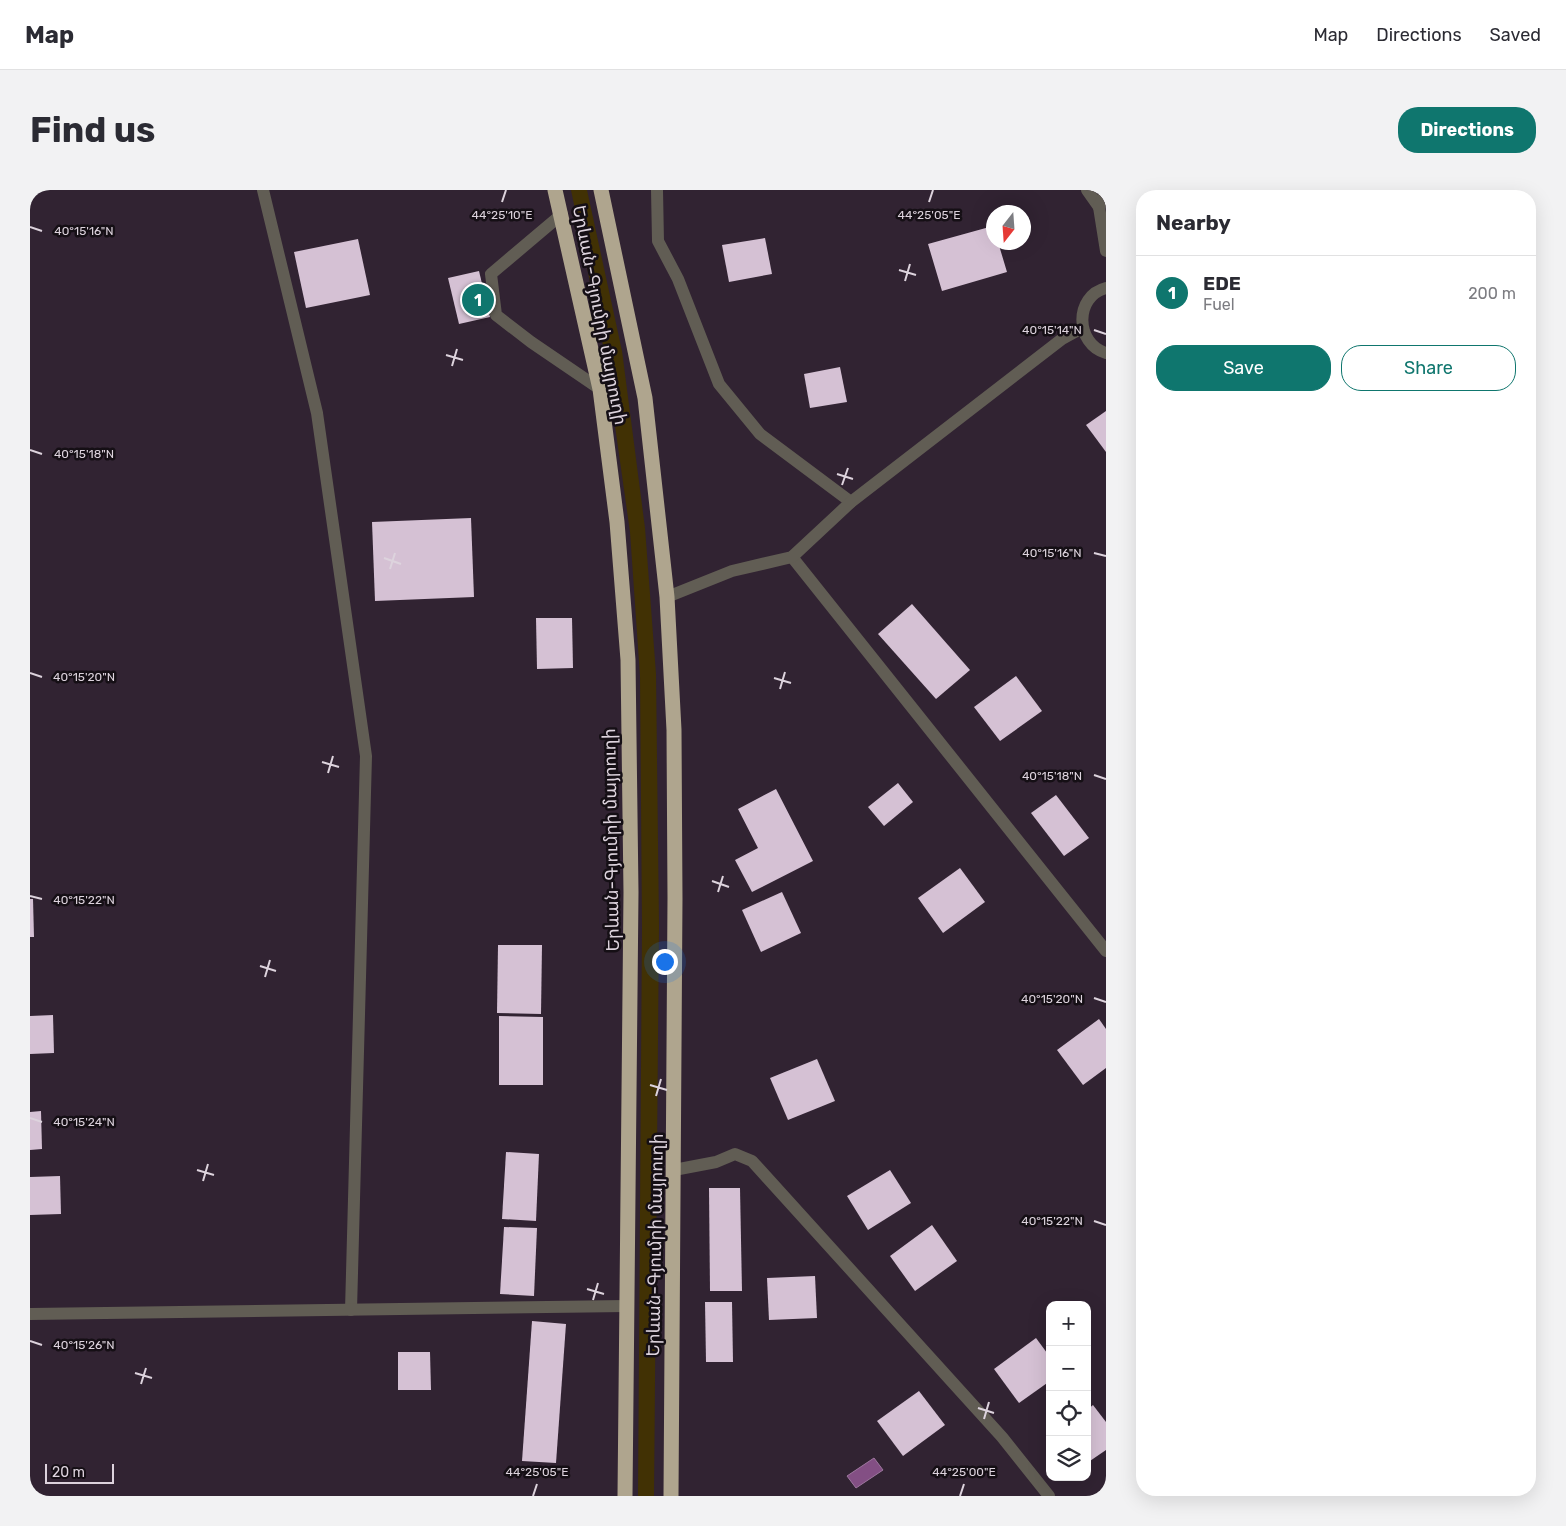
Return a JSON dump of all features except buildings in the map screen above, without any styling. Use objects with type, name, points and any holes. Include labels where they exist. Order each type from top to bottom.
[{"type":"highway","name":"Երևան-Գյումրի մայրուղի","points":[[555,190],[562,214],[600,389],[617,522],[628,660],[631,892],[625,1496]]},
{"type":"highway","name":"Երևան-Գյումրի մայրուղի","points":[[601,190],[645,398],[668,596],[674,730],[674,1170],[671,1496]]},
{"type":"street","points":[[263,190],[317,413],[366,756],[351,1310]]},
{"type":"street","points":[[657,190],[658,241],[678,279],[719,384],[760,434],[851,502]]},
{"type":"street","points":[[1087,190],[1100,206]]},
{"type":"street","points":[[1106,190],[1100,206],[1106,251]]},
{"type":"street","points":[[562,214],[491,274],[496,315],[530,342],[600,389]]},
{"type":"street","points":[[1106,288],[1094,294],[1083,309],[1082,328],[1086,338],[1093,346],[1106,352]]},
{"type":"street","points":[[668,596],[732,571],[792,557],[851,502],[1062,339],[1082,328]]},
{"type":"street","points":[[792,557],[1106,951]]},
{"type":"street","points":[[674,1170],[716,1162],[735,1154],[752,1161],[1002,1437],[1049,1496]]},
{"type":"street","points":[[30,1314],[626,1306]]},
{"type":"shaded area","points":[[571,190],[587,190],[622,351],[645,528],[656,674],[659,925],[654,1496],[638,1496],[642,927],[640,676],[630,532],[605,355]]},
{"type":"shaded area","points":[[874,1458],[883,1470],[856,1488],[847,1476]]},
{"type":"place","name":"EDE","points":[[478,300]]}]
